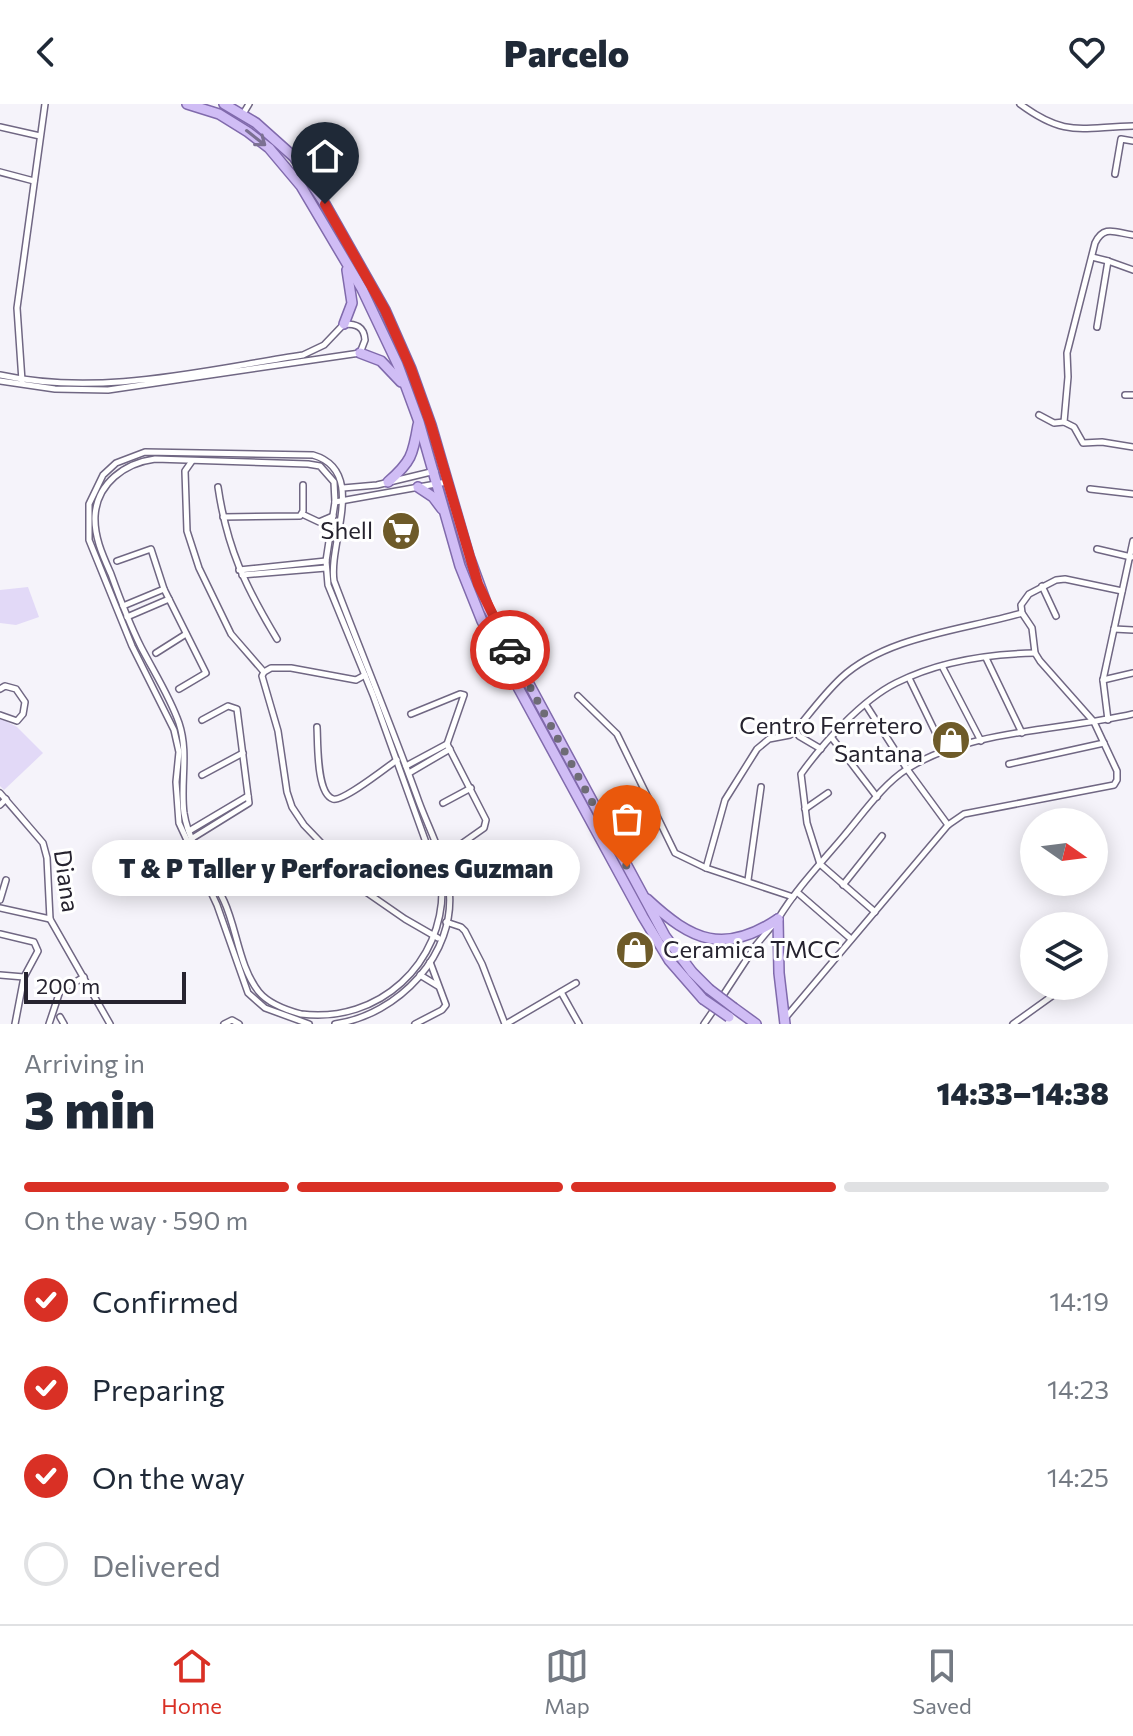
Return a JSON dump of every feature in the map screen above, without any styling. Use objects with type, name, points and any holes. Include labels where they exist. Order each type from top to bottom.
[{"type":"main road","points":[[187,104],[219,114],[248,132],[269,148],[301,186],[376,318],[439,470]]},
{"type":"main road","points":[[224,104],[243,114],[294,157],[325,204],[379,300],[411,369],[442,482],[495,623],[642,895],[678,955],[732,1013],[738,1024]]},
{"type":"main road","points":[[344,324],[352,297],[345,262]]},
{"type":"main road","points":[[360,353],[381,361],[406,389]]},
{"type":"main road","points":[[388,482],[404,469],[413,456],[419,422]]},
{"type":"main road","points":[[442,482],[446,518],[464,577],[482,621],[643,917],[669,960],[703,999],[756,1024]]},
{"type":"main road","points":[[418,487],[433,497],[446,518]]},
{"type":"main road","points":[[642,895],[680,927],[710,937],[740,939],[755,935],[778,919]]},
{"type":"main road","points":[[778,919],[779,973],[785,1021]]},
{"type":"street","points":[[22,383],[17,308],[45,104]]},
{"type":"street","points":[[243,114],[249,104]]},
{"type":"street","points":[[1020,104],[1050,123],[1071,129],[1133,126]]},
{"type":"street","points":[[0,127],[40,136]]},
{"type":"street","points":[[1115,174],[1121,139],[1133,141]]},
{"type":"street","points":[[0,172],[34,181]]},
{"type":"street","points":[[1064,422],[1067,353],[1100,233],[1108,230],[1133,235]]},
{"type":"street","points":[[1092,257],[1133,270]]},
{"type":"street","points":[[1097,327],[1108,261]]},
{"type":"street","points":[[0,378],[22,383],[70,390],[108,390],[360,353],[364,346],[364,333],[356,324],[344,324],[324,345],[303,355],[110,384],[22,383]]},
{"type":"street","points":[[1125,395],[1133,395]]},
{"type":"street","points":[[1039,415],[1054,423],[1064,422],[1074,427],[1083,443],[1102,442],[1133,447]]},
{"type":"street","points":[[309,1024],[290,1021],[265,1008],[248,993],[217,905],[189,848],[177,811],[179,752],[174,730],[114,605],[89,540],[87,516],[90,500],[103,475],[116,463],[145,452],[313,455],[336,470],[343,488],[334,581],[406,766],[406,774],[442,887],[438,938],[412,975],[396,990],[369,1007],[331,1017],[290,1011],[269,1001],[255,986],[225,903],[191,839],[184,815],[184,742],[178,721],[127,617],[98,542],[95,513],[100,498],[118,471],[155,459],[320,466],[329,474],[335,489],[335,502],[326,564],[335,604],[397,760],[406,774],[447,879],[449,892],[446,922],[430,962],[420,975],[385,1006],[335,1024]]},
{"type":"street","points":[[193,460],[185,471],[187,531],[199,568],[231,634],[264,672]]},
{"type":"street","points":[[335,489],[376,485],[439,470]]},
{"type":"street","points":[[335,502],[442,482]]},
{"type":"street","points":[[302,514],[303,485]]},
{"type":"street","points":[[376,485],[377,495]]},
{"type":"street","points":[[218,487],[223,517],[240,572],[277,639]]},
{"type":"street","points":[[1090,489],[1133,494]]},
{"type":"street","points":[[302,514],[319,522],[333,516]]},
{"type":"street","points":[[223,517],[297,517],[302,514]]},
{"type":"street","points":[[1108,720],[1103,680],[1133,541]]},
{"type":"street","points":[[117,561],[151,549],[164,589],[206,673],[179,689]]},
{"type":"street","points":[[1097,549],[1132,556]]},
{"type":"street","points":[[240,572],[326,564]]},
{"type":"street","points":[[785,1021],[948,825],[964,814],[1114,785],[1117,771],[1094,722],[1035,653],[1032,628],[1022,613],[1024,598],[1042,586],[1065,579],[1133,589]]},
{"type":"street","points":[[1042,586],[1056,616]]},
{"type":"street","points":[[123,606],[164,589]]},
{"type":"street","points":[[127,617],[169,599]]},
{"type":"street","points":[[706,868],[725,800],[757,749],[769,739],[790,735],[796,730],[841,678],[878,654],[931,634],[978,626],[1022,613]]},
{"type":"street","points":[[1114,629],[1133,630]]},
{"type":"street","points":[[156,653],[186,634]]},
{"type":"street","points":[[875,912],[820,864],[805,809],[801,774],[821,749],[883,691],[942,666],[1035,653]]},
{"type":"street","points":[[986,658],[1022,733]]},
{"type":"street","points":[[942,666],[981,741]]},
{"type":"street","points":[[264,672],[279,667],[356,680],[365,675]]},
{"type":"street","points":[[264,672],[262,676],[278,731],[281,764],[292,807],[353,883],[438,938]]},
{"type":"street","points":[[1103,680],[1133,673]]},
{"type":"street","points":[[909,678],[945,752]]},
{"type":"street","points":[[0,689],[5,686],[16,689],[25,702],[23,714],[17,721],[0,715]]},
{"type":"street","points":[[406,774],[449,746],[463,694],[411,714]]},
{"type":"street","points":[[578,696],[617,734],[628,751],[675,853],[706,868],[795,895],[851,939]]},
{"type":"street","points":[[866,705],[948,825]]},
{"type":"street","points":[[191,839],[249,803],[239,712],[235,707],[228,706],[202,720]]},
{"type":"street","points":[[704,1024],[756,945],[795,895],[877,797],[907,769],[945,752],[981,741],[1133,714]]},
{"type":"street","points":[[317,727],[321,781],[332,799],[336,800],[354,790],[397,760]]},
{"type":"street","points":[[796,730],[799,736],[821,749]]},
{"type":"street","points":[[832,738],[877,797]]},
{"type":"street","points":[[1009,764],[1104,743]]},
{"type":"street","points":[[406,766],[449,746]]},
{"type":"street","points":[[449,746],[486,820],[486,826],[457,847]]},
{"type":"street","points":[[202,775],[243,753]]},
{"type":"street","points":[[748,880],[761,787]]},
{"type":"street","points":[[443,803],[471,788]]},
{"type":"street","name":"Diana","points":[[0,793],[43,843],[47,858],[50,919],[110,1024]]},
{"type":"street","points":[[805,809],[828,793]]},
{"type":"street","points":[[189,831],[248,796]]},
{"type":"street","points":[[0,805],[6,799]]},
{"type":"street","points":[[843,885],[882,836]]},
{"type":"street","points":[[0,900],[6,880]]},
{"type":"street","points":[[0,908],[50,919]]},
{"type":"street","points":[[446,922],[465,931],[506,1024],[576,983]]},
{"type":"street","points":[[0,934],[37,945],[38,951],[24,977],[15,1024]]},
{"type":"street","points":[[415,1024],[446,1005],[430,962]]},
{"type":"street","points":[[0,975],[24,977]]},
{"type":"street","points":[[420,975],[439,987]]},
{"type":"street","points":[[49,1024],[60,991],[84,977]]},
{"type":"street","points":[[561,992],[579,1024]]},
{"type":"street","points":[[1013,1024],[1046,1000]]},
{"type":"street","points":[[60,1017],[64,1024]]},
{"type":"street","points":[[224,1024],[232,1020],[239,1024]]},
{"type":"shaded area","points":[[28,587],[39,617],[16,625],[0,623],[0,590]]},
{"type":"shaded area","points":[[0,718],[17,727],[43,753],[4,790],[0,786]]},
{"type":"way so far","points":[[510,650],[627,867]]},
{"type":"place","name":"Shell","points":[[401,531]]},
{"type":"place","name":"Centro Ferretero Santana","points":[[951,740]]},
{"type":"place","name":"T & P Taller y Perforaciones Guzman","points":[[627,867]]},
{"type":"place","name":"Ceramica TMCC","points":[[635,950]]},
{"type":"route","points":[[325,204],[385,310],[411,369],[431,425],[478,584],[510,650]]}]
